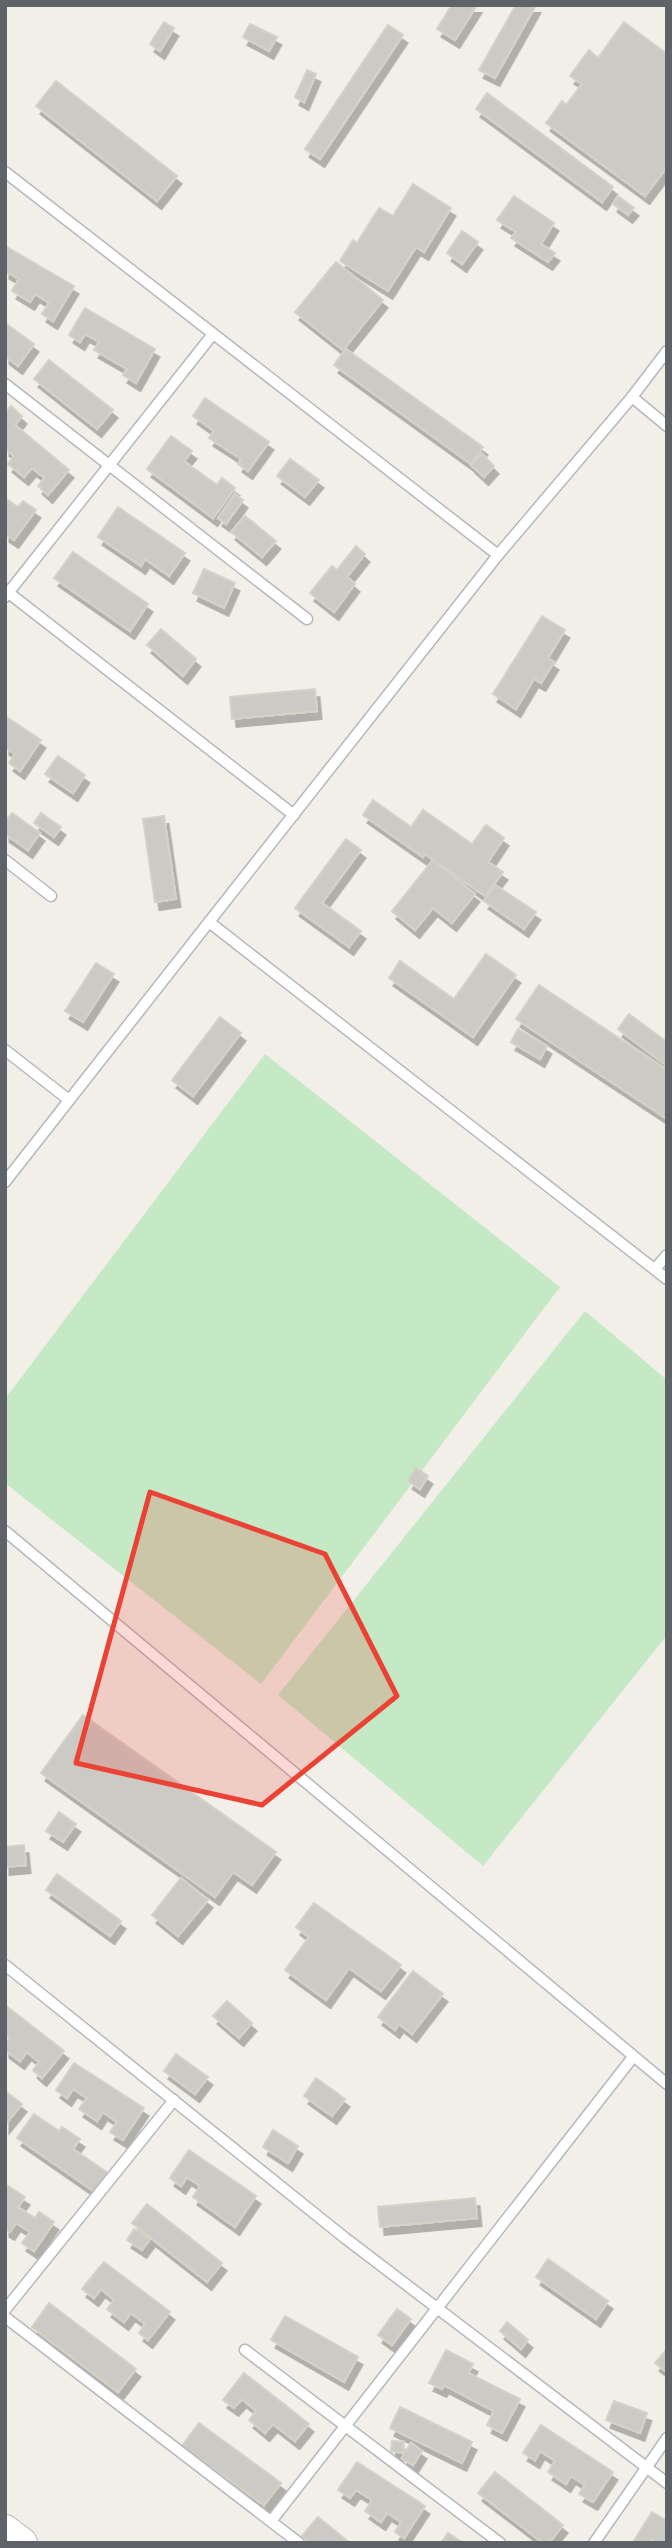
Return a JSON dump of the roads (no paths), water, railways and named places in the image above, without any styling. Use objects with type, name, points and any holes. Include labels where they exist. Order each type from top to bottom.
[{"type":"main road","points":[[5,2530],[22,2543]]},
{"type":"lane","points":[[7,176],[498,555]]},
{"type":"lane","points":[[213,334],[7,593],[294,815]]},
{"type":"lane","points":[[5,1182],[498,555],[632,397],[667,351]]},
{"type":"lane","points":[[5,384],[306,619]]},
{"type":"lane","points":[[632,397],[667,426]]},
{"type":"lane","points":[[5,860],[51,896]]},
{"type":"lane","points":[[209,922],[667,1279]]},
{"type":"lane","points":[[5,1050],[69,1100]]},
{"type":"lane","points":[[655,1269],[667,1255]]},
{"type":"lane","points":[[5,1531],[667,2084]]},
{"type":"lane","points":[[5,1965],[345,2238],[667,2483]]},
{"type":"lane","points":[[272,2521],[633,2057]]},
{"type":"lane","points":[[5,2309],[174,2100]]},
{"type":"lane","points":[[5,2317],[299,2543]]},
{"type":"lane","points":[[245,2350],[500,2543]]},
{"type":"lane","points":[[594,2543],[667,2438]]}]
